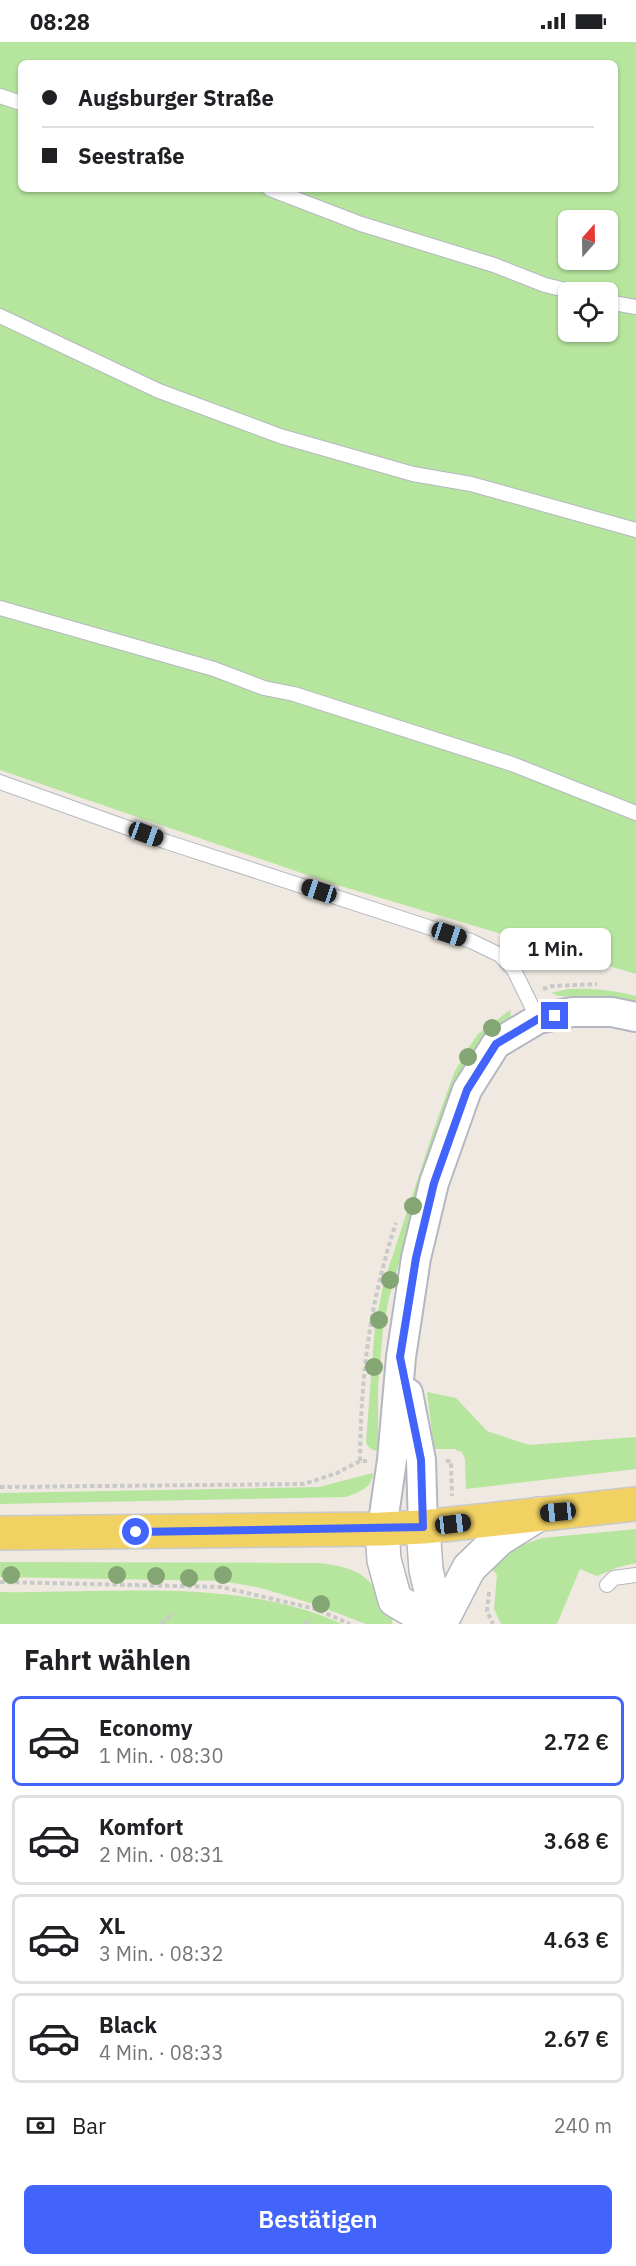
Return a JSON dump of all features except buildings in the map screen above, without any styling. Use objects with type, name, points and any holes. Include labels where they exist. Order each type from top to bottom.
[{"type":"main road","points":[[0,1533],[382,1529],[423,1527],[636,1504]]},
{"type":"street","points":[[438,1624],[395,1600],[384,1560],[382,1529],[392,1460],[400,1357],[416,1258],[432,1194],[467,1090],[496,1044],[538,1019],[572,1012],[612,1012],[636,1017]]},
{"type":"street","points":[[400,1357],[421,1460],[426,1570],[438,1624]]},
{"type":"street","points":[[438,1624],[469,1568],[499,1539],[539,1514]]},
{"type":"lane","points":[[0,96],[18,102]]},
{"type":"lane","points":[[278,192],[361,224],[494,265],[558,288]]},
{"type":"lane","points":[[618,304],[636,307]]},
{"type":"lane","points":[[0,316],[159,392],[280,436],[413,474],[471,484],[636,530]]},
{"type":"lane","points":[[0,608],[214,669],[244,682],[294,694],[512,764],[636,813]]},
{"type":"lane","points":[[0,782],[167,842],[471,941],[500,955],[514,970],[538,1019]]},
{"type":"lane","points":[[607,1585],[614,1578],[636,1575]]},
{"type":"path","points":[[0,1487],[304,1484],[337,1473],[360,1461],[392,1460]]},
{"type":"path","points":[[0,1582],[220,1587],[316,1609],[350,1624]]},
{"type":"path","points":[[161,1624],[174,1613]]},
{"type":"path","points":[[305,1624],[311,1618]]},
{"type":"green space","points":[[0,42],[636,42],[636,974],[334,884],[0,770]]},
{"type":"green space","points":[[568,989],[602,990],[627,994],[636,996],[636,1004],[602,997],[559,996],[551,993]]},
{"type":"green space","points":[[510,1010],[511,1016],[484,1040],[436,1146],[403,1249],[383,1329],[378,1386],[378,1450],[373,1450],[366,1442],[375,1325],[384,1282],[454,1073],[478,1034]]},
{"type":"green space","points":[[427,1392],[456,1398],[487,1431],[529,1445],[636,1437],[636,1469],[466,1489],[465,1459],[462,1452],[454,1449],[434,1449]]},
{"type":"green space","points":[[373,1473],[367,1486],[346,1497],[0,1504],[0,1493],[319,1487]]},
{"type":"green space","points":[[636,1529],[636,1563],[597,1576],[580,1569],[557,1624],[501,1624],[494,1609],[497,1575],[488,1564],[514,1548],[542,1538]]},
{"type":"green space","points":[[0,1562],[319,1563],[348,1569],[363,1576],[389,1607],[392,1624],[366,1624],[261,1588],[222,1581],[0,1577]]},
{"type":"green space","points":[[174,1591],[218,1594],[261,1599],[303,1609],[342,1624],[0,1624],[0,1592]]},
{"type":"route","points":[[136,1532],[423,1527],[421,1460],[400,1357],[416,1258],[434,1183],[467,1090],[496,1044],[538,1019],[555,1016]]}]
